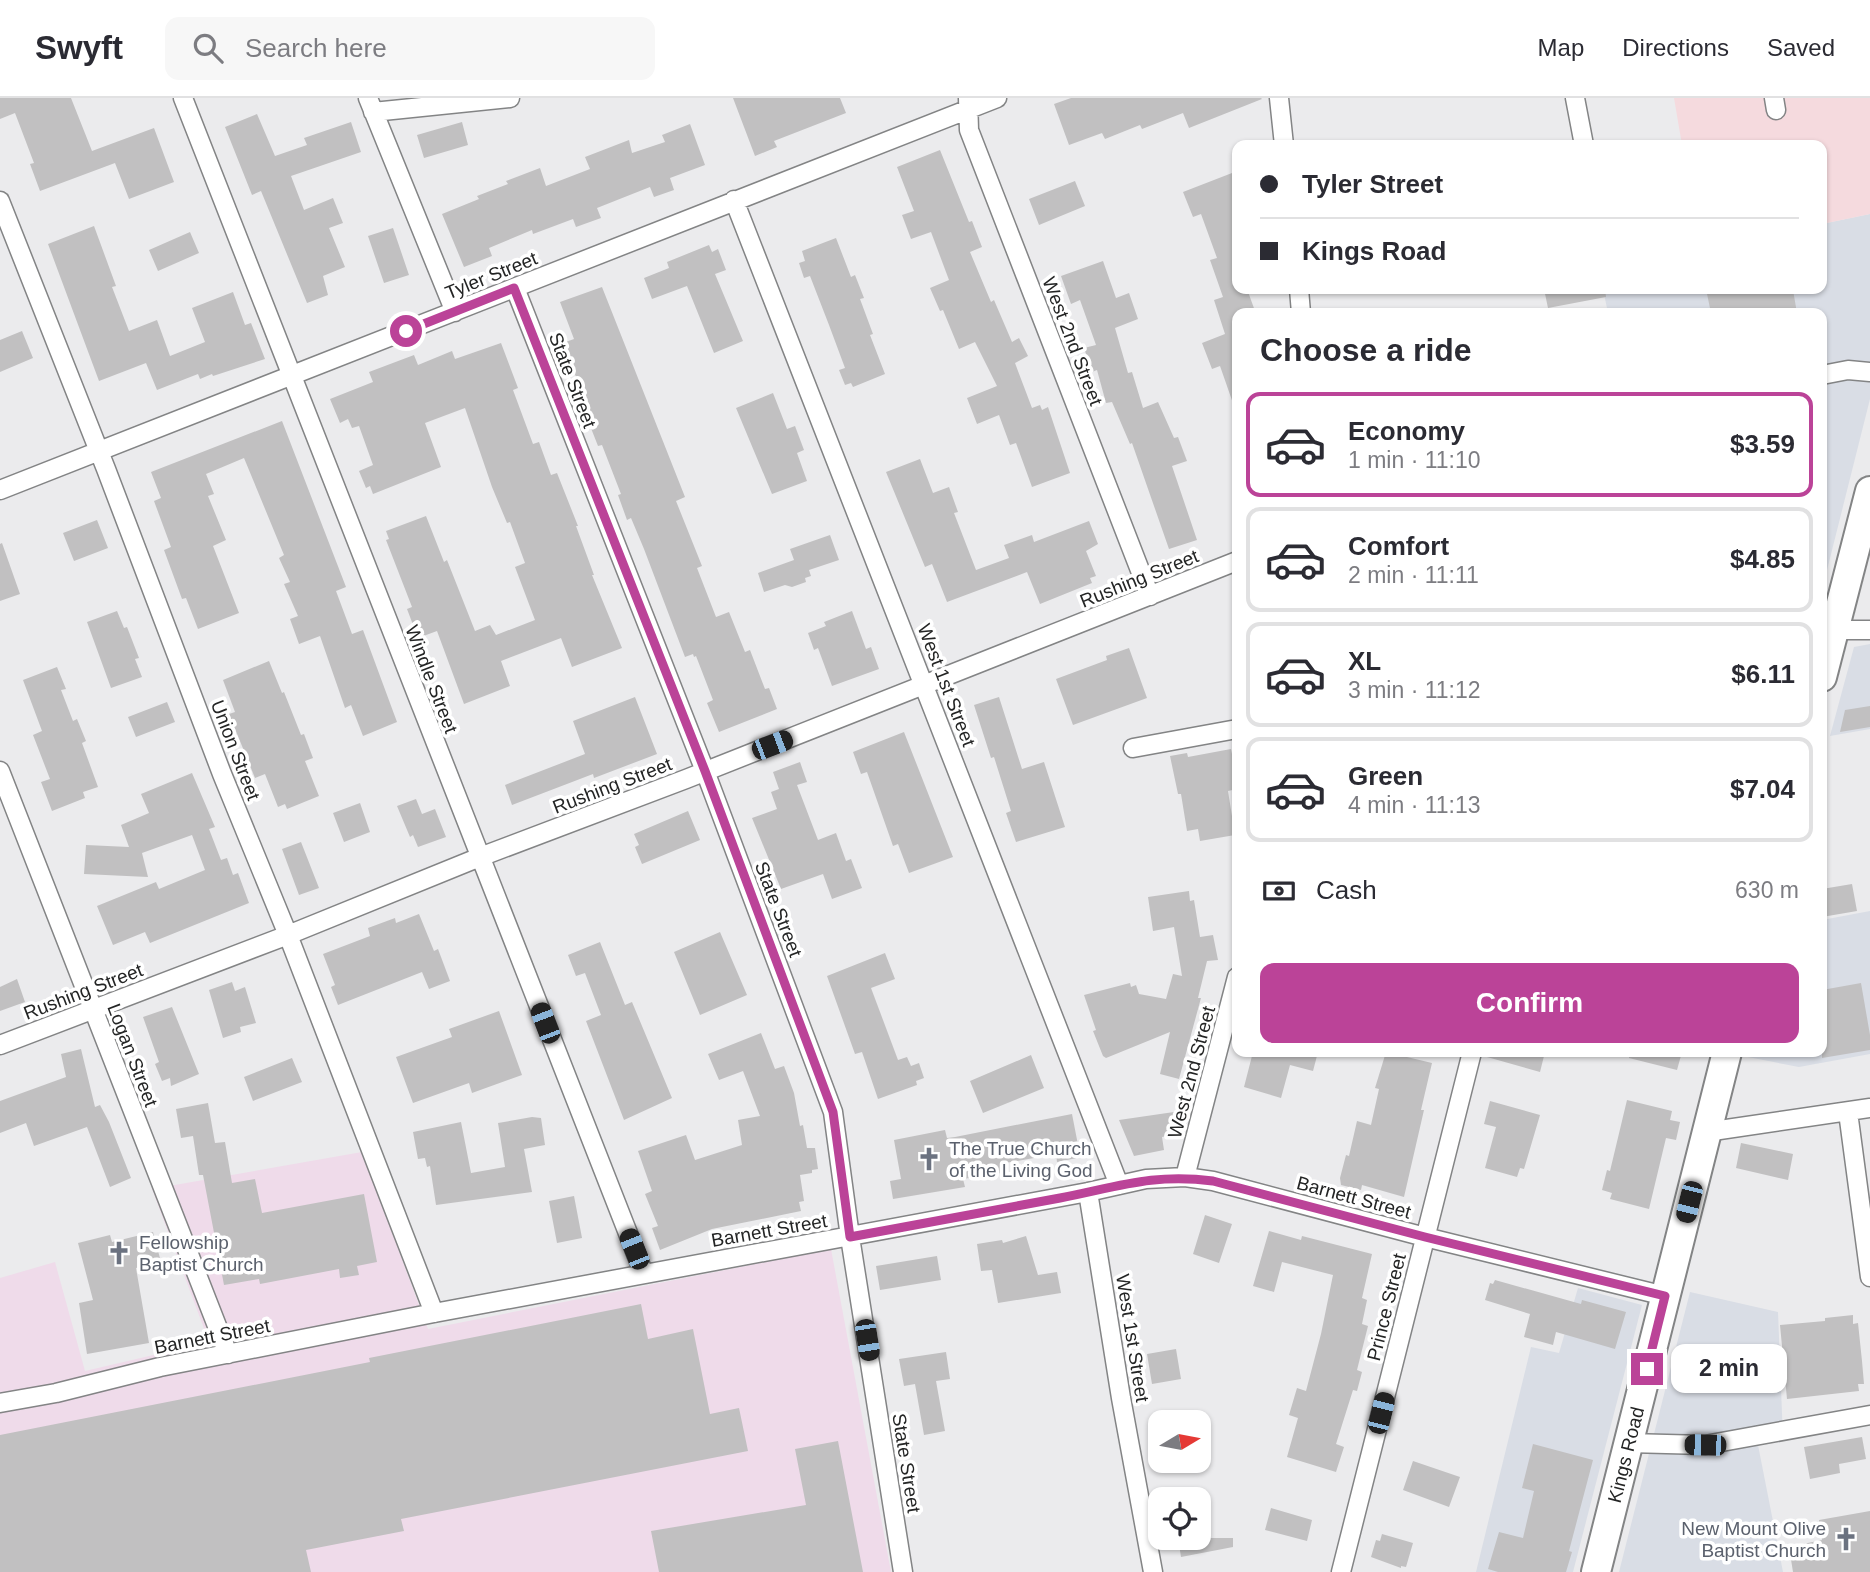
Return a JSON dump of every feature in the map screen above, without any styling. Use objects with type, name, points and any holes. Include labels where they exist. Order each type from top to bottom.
[{"type":"main road","points":[[1828,630],[1870,491]]},
{"type":"main road","name":"Kings Road","points":[[1596,1572],[1726,1057]]},
{"type":"street","name":"Windle Street","points":[[183,98],[644,1274]]},
{"type":"street","points":[[455,312],[371,105],[510,98]]},
{"type":"street","name":"Tyler Street","points":[[0,490],[455,312],[969,103],[997,98]]},
{"type":"street","points":[[1279,98],[1283,140]]},
{"type":"street","points":[[1575,98],[1583,140]]},
{"type":"street","name":"West 2nd Street","points":[[969,103],[969,130],[1150,596]]},
{"type":"street","name":"West 1st Street","points":[[734,200],[1119,1185]]},
{"type":"street","name":"Union Street","points":[[0,201],[434,1313]]},
{"type":"street","name":"State Street","points":[[514,288],[705,771],[833,1112],[850,1237],[904,1572]]},
{"type":"street","points":[[1827,374],[1848,370],[1870,372]]},
{"type":"street","name":"Rushing Street","points":[[0,1045],[288,935],[480,857],[1232,563]]},
{"type":"street","points":[[1828,630],[1870,630]]},
{"type":"street","points":[[1133,748],[1232,730]]},
{"type":"street","name":"Logan Street","points":[[0,771],[228,1354]]},
{"type":"street","name":"West 2nd Street","points":[[1185,1177],[1232,996]]},
{"type":"street","name":"Prince Street","points":[[1341,1572],[1471,1057]]},
{"type":"street","points":[[1706,1132],[1870,1108]]},
{"type":"street","points":[[1848,1112],[1870,1277]]},
{"type":"street","name":"Barnett Street","points":[[0,1403],[434,1313],[850,1237],[1146,1179],[1185,1177],[1213,1181],[1665,1296]]},
{"type":"street","name":"West 1st Street","points":[[1088,1192],[1121,1398],[1153,1572]]},
{"type":"street","points":[[1628,1443],[1705,1445],[1870,1415]]},
{"type":"shaded area","points":[[1674,98],[1870,98],[1870,214],[1827,223],[1827,140],[1681,140]]},
{"type":"shaded area","points":[[1870,214],[1870,399],[1827,570],[1827,308],[1607,308],[1604,294],[1827,294],[1827,223]]},
{"type":"shaded area","points":[[1870,644],[1870,729],[1830,736],[1854,647]]},
{"type":"shaded area","points":[[1870,911],[1870,1054],[1799,1067],[1748,1057],[1827,1057],[1827,919]]},
{"type":"shaded area","points":[[362,1152],[428,1329],[831,1249],[891,1572],[0,1572],[0,1278],[55,1262],[85,1371],[209,1342],[152,1189]]},
{"type":"shaded area","points":[[1578,1288],[1642,1305],[1573,1572],[1476,1572],[1531,1347],[1559,1353]]},
{"type":"shaded area","points":[[1690,1292],[1778,1312],[1783,1439],[1758,1445],[1783,1572],[1619,1572]]},
{"type":"building","points":[[0,98],[71,98],[92,151],[154,128],[174,182],[129,199],[115,163],[40,191],[30,164],[34,163],[15,113],[0,119]]},
{"type":"building","points":[[733,98],[840,98],[846,113],[774,141],[777,147],[755,156]]},
{"type":"building","points":[[1071,98],[1262,99],[1189,128],[1183,113],[1142,129],[1140,125],[1105,139],[1102,133],[1069,145],[1054,104]]},
{"type":"building","points":[[257,114],[275,156],[307,145],[304,138],[351,122],[361,152],[291,176],[304,210],[333,198],[343,223],[329,228],[345,267],[323,276],[328,295],[307,303],[261,191],[252,195],[225,127]]},
{"type":"building","points":[[462,122],[468,145],[424,158],[417,135]]},
{"type":"building","points":[[690,124],[705,165],[670,178],[674,190],[654,197],[650,187],[597,208],[601,218],[576,227],[573,219],[533,234],[532,230],[489,248],[492,256],[464,267],[442,214],[479,199],[477,196],[508,184],[506,181],[540,168],[546,186],[590,169],[585,157],[629,140],[632,153],[665,142],[662,135]]},
{"type":"building","points":[[940,150],[982,247],[970,252],[991,302],[994,300],[1012,342],[1019,338],[1028,356],[1015,363],[1032,408],[1040,405],[1042,410],[1048,407],[1070,473],[1032,487],[1016,443],[1010,445],[999,415],[977,424],[967,398],[997,386],[975,342],[959,349],[943,310],[940,311],[930,288],[949,280],[931,232],[911,239],[902,215],[914,211],[897,167]]},
{"type":"building","points":[[1232,173],[1232,294],[1249,294],[1254,308],[1232,308],[1232,400],[1220,366],[1212,369],[1202,343],[1225,334],[1214,300],[1223,297],[1210,260],[1217,258],[1201,214],[1193,217],[1183,192]]},
{"type":"building","points":[[1075,181],[1085,206],[1039,225],[1029,199]]},
{"type":"building","points":[[94,226],[116,286],[112,287],[129,331],[157,320],[170,356],[205,342],[192,308],[233,292],[245,325],[251,323],[265,359],[200,379],[198,374],[157,390],[146,363],[99,381],[48,244]]},
{"type":"building","points":[[393,228],[409,275],[384,283],[368,236]]},
{"type":"building","points":[[190,232],[199,253],[158,271],[149,250]]},
{"type":"building","points":[[836,238],[851,277],[855,275],[864,298],[860,299],[885,374],[853,387],[851,383],[845,385],[839,370],[845,368],[829,325],[810,276],[804,278],[799,263],[805,261],[802,251]]},
{"type":"building","points":[[709,245],[712,252],[718,249],[726,270],[715,274],[743,341],[714,353],[687,286],[652,299],[644,278],[669,268],[667,262]]},
{"type":"building","points":[[1103,261],[1116,298],[1129,293],[1138,319],[1115,328],[1128,373],[1132,372],[1143,408],[1158,402],[1174,438],[1178,437],[1187,461],[1172,466],[1197,540],[1169,549],[1132,443],[1130,444],[1112,402],[1106,403],[1097,370],[1092,372],[1084,348],[1096,345],[1080,300],[1071,304],[1061,276]]},
{"type":"building","points":[[602,287],[685,497],[676,501],[702,566],[697,568],[716,617],[729,612],[745,652],[750,650],[765,689],[769,688],[777,709],[719,732],[707,703],[713,700],[696,656],[693,654],[685,657],[631,518],[627,520],[618,495],[621,494],[602,445],[598,446],[587,418],[591,416],[563,343],[574,339],[560,302]]},
{"type":"building","points":[[1545,294],[1606,294],[1606,297],[1548,308]]},
{"type":"building","points":[[1707,294],[1794,294],[1796,308],[1710,308]]},
{"type":"building","points":[[22,331],[33,358],[0,372],[0,340]]},
{"type":"building","points":[[501,343],[518,388],[513,390],[533,444],[539,442],[551,475],[557,473],[578,526],[592,575],[622,648],[572,667],[561,638],[501,661],[510,686],[464,704],[437,631],[418,638],[407,609],[412,607],[386,540],[389,539],[386,531],[426,516],[475,631],[490,625],[496,635],[535,620],[515,567],[525,563],[510,522],[507,523],[492,487],[465,408],[425,423],[441,467],[373,494],[370,486],[366,488],[359,471],[373,465],[359,426],[352,428],[348,419],[340,423],[330,399],[373,382],[369,372],[414,355],[418,365],[452,351],[455,359]]},
{"type":"building","points":[[773,393],[787,429],[795,426],[804,450],[797,453],[807,481],[772,494],[736,408]]},
{"type":"building","points":[[282,421],[346,587],[336,591],[352,634],[363,630],[397,722],[363,736],[351,705],[345,708],[320,636],[299,644],[290,619],[298,616],[284,584],[290,582],[279,558],[284,555],[244,458],[206,474],[214,494],[208,496],[226,540],[213,546],[239,613],[198,629],[186,598],[182,599],[164,550],[171,547],[154,501],[161,498],[151,472]]},
{"type":"building","points":[[920,459],[933,493],[949,487],[958,512],[954,513],[976,570],[1009,558],[1004,545],[1032,535],[1034,542],[1089,521],[1098,544],[1086,551],[1096,576],[1090,578],[1092,583],[1040,604],[1027,572],[947,602],[932,564],[925,567],[886,472]]},
{"type":"building","points":[[97,520],[108,548],[74,561],[63,533]]},
{"type":"building","points":[[830,535],[839,560],[809,570],[811,576],[805,578],[806,582],[764,592],[758,573],[794,560],[790,549]]},
{"type":"building","points":[[2,543],[20,594],[0,601],[0,544]]},
{"type":"building","points":[[117,611],[124,628],[127,627],[139,658],[135,659],[142,677],[111,688],[87,622]]},
{"type":"building","points":[[852,611],[866,649],[871,647],[879,669],[832,686],[818,648],[814,650],[808,633],[826,626],[824,622]]},
{"type":"building","points":[[1129,648],[1147,698],[1073,725],[1056,679],[1107,660],[1106,656]]},
{"type":"building","points":[[269,661],[313,758],[305,761],[319,796],[287,809],[285,804],[278,807],[265,774],[255,778],[229,714],[235,712],[223,680]]},
{"type":"building","points":[[57,667],[66,689],[61,690],[73,721],[77,719],[86,741],[82,743],[98,787],[83,792],[85,798],[52,811],[41,782],[50,779],[33,735],[42,731],[23,680]]},
{"type":"building","points":[[635,697],[657,754],[594,778],[593,774],[512,805],[505,785],[585,754],[573,721]]},
{"type":"building","points":[[999,697],[1022,769],[1044,762],[1065,827],[1016,842],[1006,813],[1011,811],[974,705]]},
{"type":"building","points":[[167,702],[175,722],[136,737],[128,717]]},
{"type":"building","points":[[1870,706],[1870,727],[1840,732],[1845,710]]},
{"type":"building","points":[[904,732],[953,857],[909,873],[898,844],[893,846],[867,772],[861,774],[853,752]]},
{"type":"building","points":[[1231,749],[1232,790],[1228,791],[1232,836],[1200,841],[1198,829],[1187,831],[1181,794],[1178,794],[1170,756],[1187,753],[1188,757]]},
{"type":"building","points":[[800,762],[807,782],[797,785],[818,840],[836,833],[846,861],[851,859],[862,888],[832,899],[823,874],[781,889],[752,818],[777,809],[771,792],[779,789],[773,772]]},
{"type":"building","points":[[192,773],[215,827],[209,829],[221,860],[227,858],[233,875],[238,873],[249,903],[150,943],[145,932],[113,945],[97,906],[156,882],[159,889],[205,870],[192,835],[142,853],[148,877],[84,874],[86,845],[129,847],[121,825],[149,813],[141,794]]},
{"type":"building","points":[[416,799],[422,814],[435,809],[446,837],[418,847],[413,835],[410,837],[397,806]]},
{"type":"building","points":[[360,803],[370,832],[344,842],[333,813]]},
{"type":"building","points":[[688,811],[700,840],[642,864],[635,847],[639,845],[634,834]]},
{"type":"building","points":[[301,842],[319,888],[299,895],[282,849]]},
{"type":"building","points":[[1852,884],[1857,911],[1827,916],[1827,888]]},
{"type":"building","points":[[1189,891],[1190,901],[1194,900],[1200,937],[1213,935],[1218,960],[1207,961],[1198,998],[1201,998],[1179,1079],[1160,1074],[1170,1032],[1106,1058],[1103,1056],[1093,1031],[1096,1030],[1084,995],[1130,983],[1131,987],[1136,985],[1139,994],[1166,999],[1173,974],[1182,976],[1174,927],[1153,931],[1148,897]]},
{"type":"building","points":[[419,914],[434,951],[438,949],[450,981],[429,989],[422,972],[338,1005],[331,987],[335,985],[323,954],[370,936],[368,928],[395,918],[396,923]]},
{"type":"building","points":[[720,932],[747,995],[700,1015],[674,952]]},
{"type":"building","points":[[600,942],[625,1005],[632,1002],[672,1098],[624,1120],[586,1021],[601,1015],[585,973],[576,976],[568,955]]},
{"type":"building","points":[[885,953],[895,979],[871,988],[898,1060],[907,1057],[911,1066],[919,1063],[924,1078],[916,1081],[917,1085],[878,1099],[862,1052],[855,1054],[827,976]]},
{"type":"building","points":[[17,979],[25,1002],[0,1011],[0,987]]},
{"type":"building","points":[[232,982],[235,991],[245,987],[256,1023],[240,1027],[241,1032],[223,1038],[209,990]]},
{"type":"building","points":[[1861,983],[1870,1050],[1822,1058],[1827,1057],[1827,989]]},
{"type":"building","points":[[172,1007],[199,1074],[171,1086],[170,1078],[162,1081],[155,1064],[159,1062],[143,1017]]},
{"type":"building","points":[[499,1011],[522,1075],[472,1093],[469,1083],[413,1103],[396,1057],[452,1037],[449,1029]]},
{"type":"building","points":[[761,1033],[775,1069],[784,1066],[794,1093],[800,1126],[803,1125],[807,1148],[815,1148],[818,1169],[800,1175],[804,1201],[799,1202],[801,1211],[712,1229],[660,1250],[652,1228],[658,1226],[645,1194],[652,1191],[638,1151],[686,1135],[695,1160],[742,1145],[738,1120],[760,1116],[743,1071],[719,1080],[708,1054]]},
{"type":"building","points":[[81,1049],[95,1107],[100,1105],[109,1122],[131,1178],[110,1187],[87,1127],[34,1146],[26,1123],[0,1133],[0,1101],[66,1077],[61,1054]]},
{"type":"building","points":[[1031,1055],[1044,1088],[983,1113],[970,1081]]},
{"type":"building","points":[[1252,1057],[1317,1057],[1313,1071],[1290,1065],[1281,1098],[1244,1087]]},
{"type":"building","points":[[1384,1057],[1407,1057],[1432,1063],[1404,1197],[1362,1185],[1361,1190],[1341,1185],[1340,1178],[1346,1155],[1349,1156],[1357,1121],[1371,1125],[1379,1089],[1375,1088]]},
{"type":"building","points":[[1487,1057],[1544,1057],[1540,1072]]},
{"type":"building","points":[[1629,1057],[1681,1057],[1677,1070]]},
{"type":"building","points":[[292,1058],[302,1082],[253,1101],[244,1077]]},
{"type":"building","points":[[1627,1100],[1672,1111],[1670,1120],[1680,1122],[1676,1140],[1666,1138],[1649,1209],[1610,1199],[1612,1193],[1602,1190],[1607,1170],[1610,1171]]},
{"type":"building","points":[[1490,1101],[1540,1115],[1524,1169],[1520,1168],[1517,1177],[1485,1168],[1496,1127],[1484,1124]]},
{"type":"building","points":[[208,1103],[215,1143],[225,1142],[232,1183],[255,1179],[262,1213],[364,1194],[377,1262],[357,1266],[359,1275],[340,1278],[339,1269],[260,1284],[259,1279],[224,1285],[193,1136],[181,1138],[176,1109]]},
{"type":"building","points":[[1174,1112],[1171,1135],[1162,1137],[1164,1150],[1134,1156],[1119,1120]]},
{"type":"building","points":[[1072,1114],[1079,1150],[1076,1150],[1077,1158],[1057,1162],[1056,1154],[1000,1164],[1001,1173],[963,1179],[965,1187],[893,1199],[890,1181],[901,1179],[894,1140],[945,1130],[947,1138],[955,1137]]},
{"type":"building","points":[[541,1118],[545,1145],[524,1149],[532,1192],[436,1205],[430,1166],[427,1167],[425,1158],[418,1159],[413,1132],[461,1122],[471,1173],[505,1167],[498,1123]]},
{"type":"building","points":[[1741,1143],[1793,1154],[1788,1180],[1736,1168]]},
{"type":"building","points":[[574,1196],[582,1238],[557,1243],[549,1201]]},
{"type":"building","points":[[1205,1215],[1232,1224],[1219,1263],[1193,1254]]},
{"type":"building","points":[[1269,1231],[1301,1240],[1302,1236],[1372,1254],[1362,1298],[1367,1300],[1362,1324],[1368,1326],[1357,1370],[1362,1372],[1357,1391],[1353,1390],[1336,1444],[1344,1447],[1336,1472],[1287,1457],[1298,1418],[1289,1415],[1297,1388],[1306,1391],[1333,1275],[1282,1262],[1274,1292],[1253,1286]]},
{"type":"building","points":[[153,1232],[161,1262],[136,1268],[149,1343],[87,1354],[79,1303],[93,1300],[78,1243],[110,1235],[112,1242]]},
{"type":"building","points":[[1026,1236],[1038,1275],[1057,1272],[1061,1293],[998,1303],[992,1270],[981,1271],[977,1244],[1002,1240],[1003,1243]]},
{"type":"building","points":[[937,1256],[941,1280],[880,1290],[876,1266]]},
{"type":"building","points":[[1495,1280],[1581,1304],[1582,1300],[1626,1312],[1615,1349],[1556,1332],[1553,1345],[1524,1337],[1530,1314],[1485,1300],[1490,1283],[1493,1284]]},
{"type":"building","points":[[641,1304],[648,1339],[693,1329],[710,1414],[739,1408],[748,1451],[401,1519],[404,1531],[306,1550],[311,1572],[0,1572],[0,1435],[370,1362],[369,1358]]},
{"type":"building","points":[[1853,1315],[1853,1324],[1858,1323],[1864,1384],[1858,1384],[1859,1391],[1787,1399],[1780,1325],[1825,1321],[1825,1318]]},
{"type":"building","points":[[1176,1349],[1181,1379],[1152,1384],[1147,1354]]},
{"type":"building","points":[[946,1352],[950,1379],[936,1381],[945,1431],[924,1435],[915,1384],[904,1386],[899,1359]]},
{"type":"building","points":[[1862,1437],[1866,1459],[1839,1464],[1840,1473],[1810,1479],[1804,1447]]},
{"type":"building","points":[[838,1441],[863,1572],[659,1572],[651,1531],[806,1505],[795,1449]]},
{"type":"building","points":[[1533,1444],[1593,1460],[1566,1572],[1498,1572],[1488,1569],[1499,1532],[1523,1538],[1534,1491],[1522,1488]]},
{"type":"building","points":[[1413,1461],[1460,1477],[1449,1507],[1403,1490]]},
{"type":"building","points":[[1271,1508],[1312,1520],[1307,1541],[1265,1530]]},
{"type":"building","name":"New Mount Olive Baptist Church","points":[[1870,1511],[1870,1572],[1793,1572],[1789,1547],[1822,1540],[1819,1520]]},
{"type":"building","points":[[1382,1534],[1413,1543],[1406,1567],[1401,1568],[1371,1557],[1376,1540],[1380,1541]]},
{"type":"building","points":[[1211,1538],[1233,1538],[1233,1547],[1181,1557],[1180,1550],[1211,1550]]},
{"type":"place","name":"The True Church of the Living God","points":[[929,1159]]},
{"type":"place","name":"Fellowship Baptist Church","points":[[119,1253]]},
{"type":"place","name":"New Mount Olive Baptist Church","points":[[1846,1539]]},
{"type":"route","points":[[406,331],[514,288],[705,771],[833,1112],[850,1237],[1146,1179],[1185,1177],[1213,1181],[1665,1296],[1647,1369]]}]
